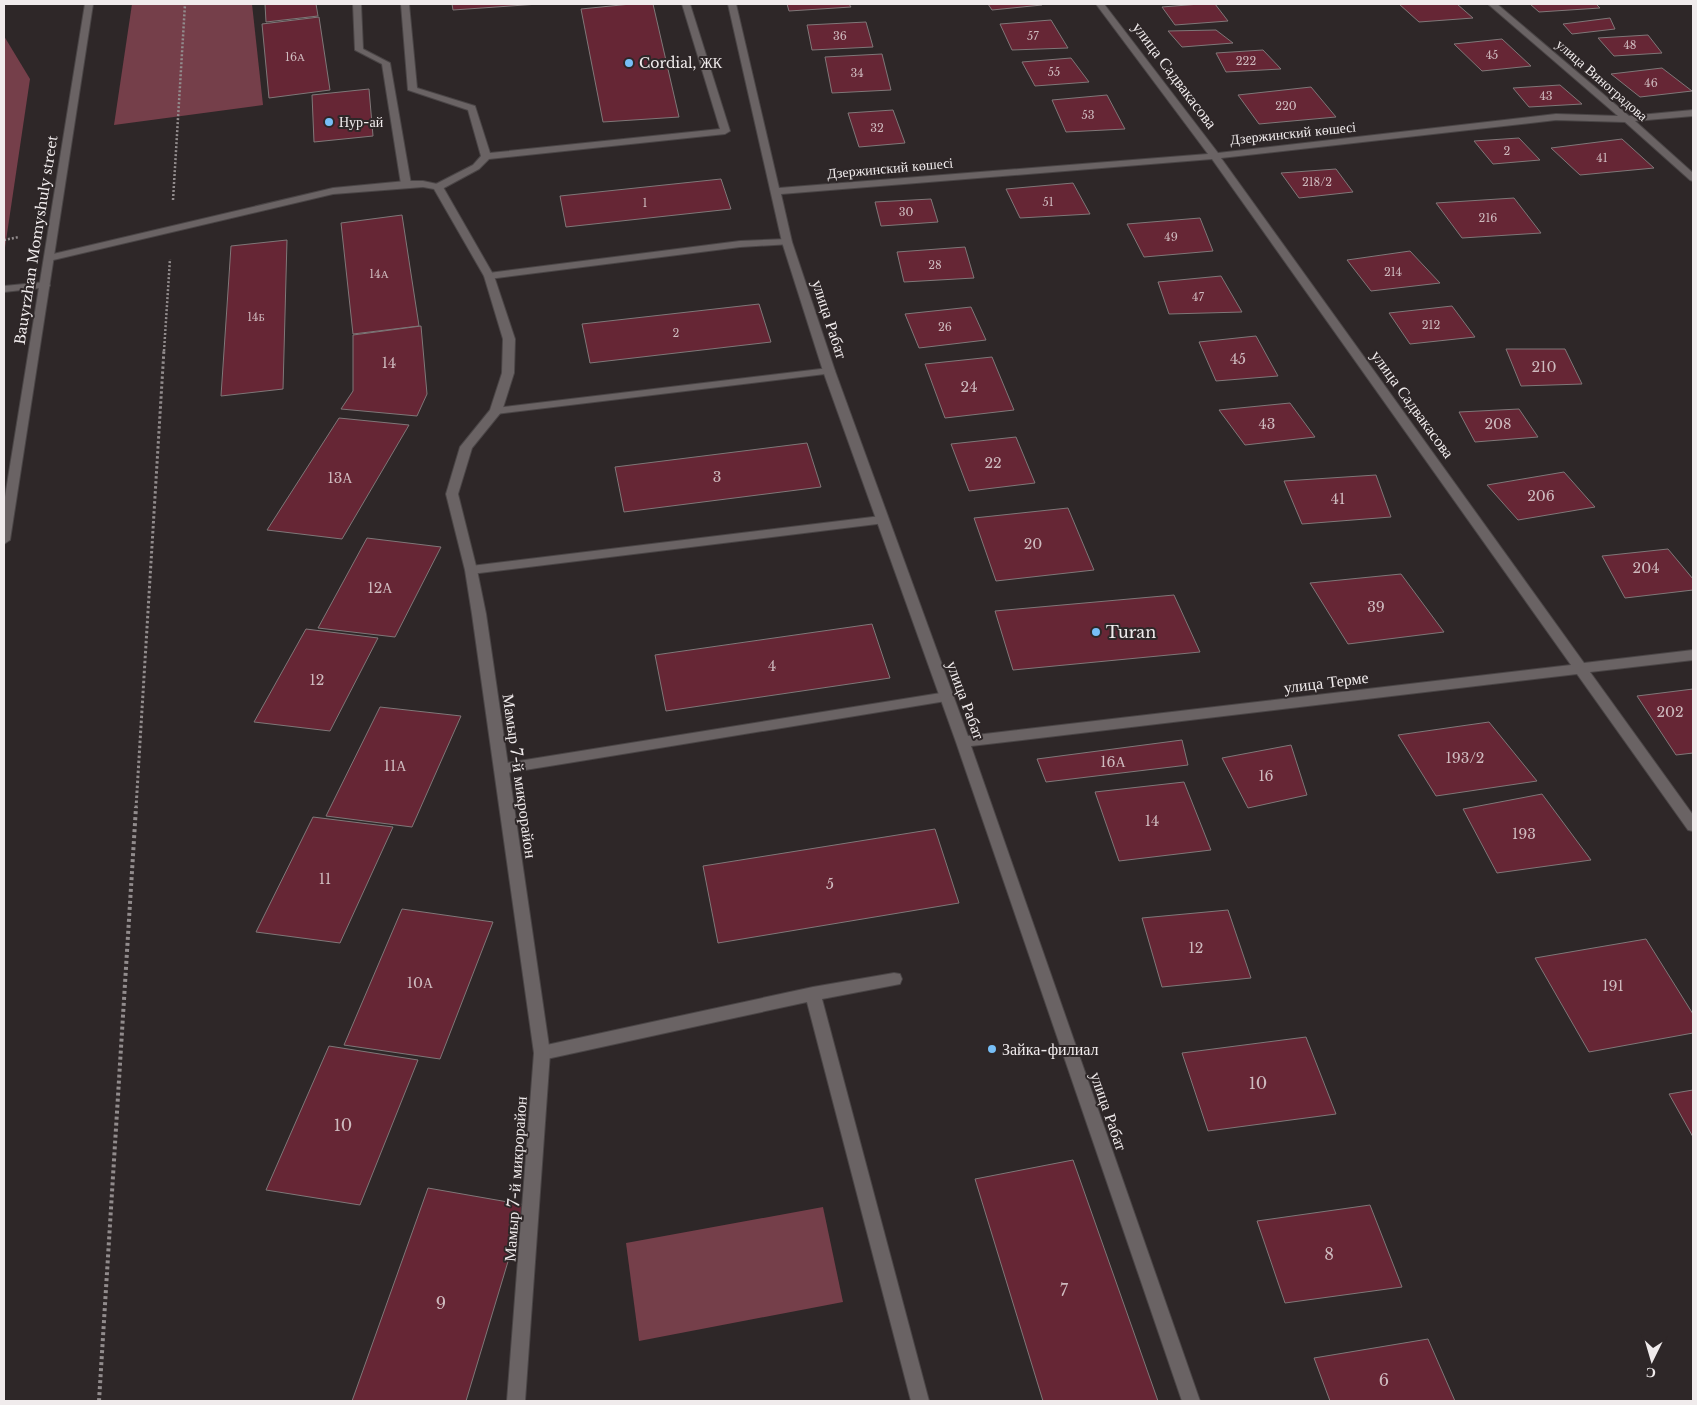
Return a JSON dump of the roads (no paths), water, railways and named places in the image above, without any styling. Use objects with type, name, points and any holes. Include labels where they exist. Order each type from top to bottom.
[{"type":"street","name":"Bauyrzhan Momyshuly street","points":[[4,540],[89,4]]},
{"type":"street","points":[[357,4],[359,50],[386,63],[406,184]]},
{"type":"street","points":[[405,4],[413,90],[472,108],[486,156]]},
{"type":"street","points":[[49,258],[333,191],[406,184],[423,184],[438,187],[476,167],[486,156],[725,131],[686,4]]},
{"type":"street","name":"улица Рабат","points":[[732,4],[787,242],[829,371],[963,742],[1191,1401]]},
{"type":"street","name":"улица Садвакасова","points":[[1100,4],[1215,156],[1583,669],[1693,826]]},
{"type":"street","name":"улица Виноградова","points":[[1492,4],[1693,178]]},
{"type":"street","name":"Дзержинский көшесі","points":[[775,191],[1215,156],[1556,117],[1627,119],[1693,114]]},
{"type":"street","name":"Мамыр 7-й микрорайон","points":[[438,187],[489,276],[509,339],[508,373],[496,411],[466,447],[452,494],[471,570],[542,1053],[516,1401]]},
{"type":"street","points":[[489,276],[740,244],[787,242]]},
{"type":"street","points":[[4,289],[45,284]]},
{"type":"street","points":[[496,411],[829,371]]},
{"type":"street","name":"улица Терме","points":[[963,742],[1693,655]]},
{"type":"street","points":[[501,769],[947,697]]},
{"type":"street","points":[[542,1053],[894,978]]},
{"type":"street","points":[[813,994],[920,1401]]},
{"type":"lane","points":[[471,570],[882,520]]},
{"type":"place","name":"Cordial, ЖК","points":[[629,63]]},
{"type":"place","name":"Нур-ай","points":[[329,122]]},
{"type":"place","name":"Turan","points":[[1096,632]]},
{"type":"place","name":"Зайка-филиал","points":[[992,1049]]}]
